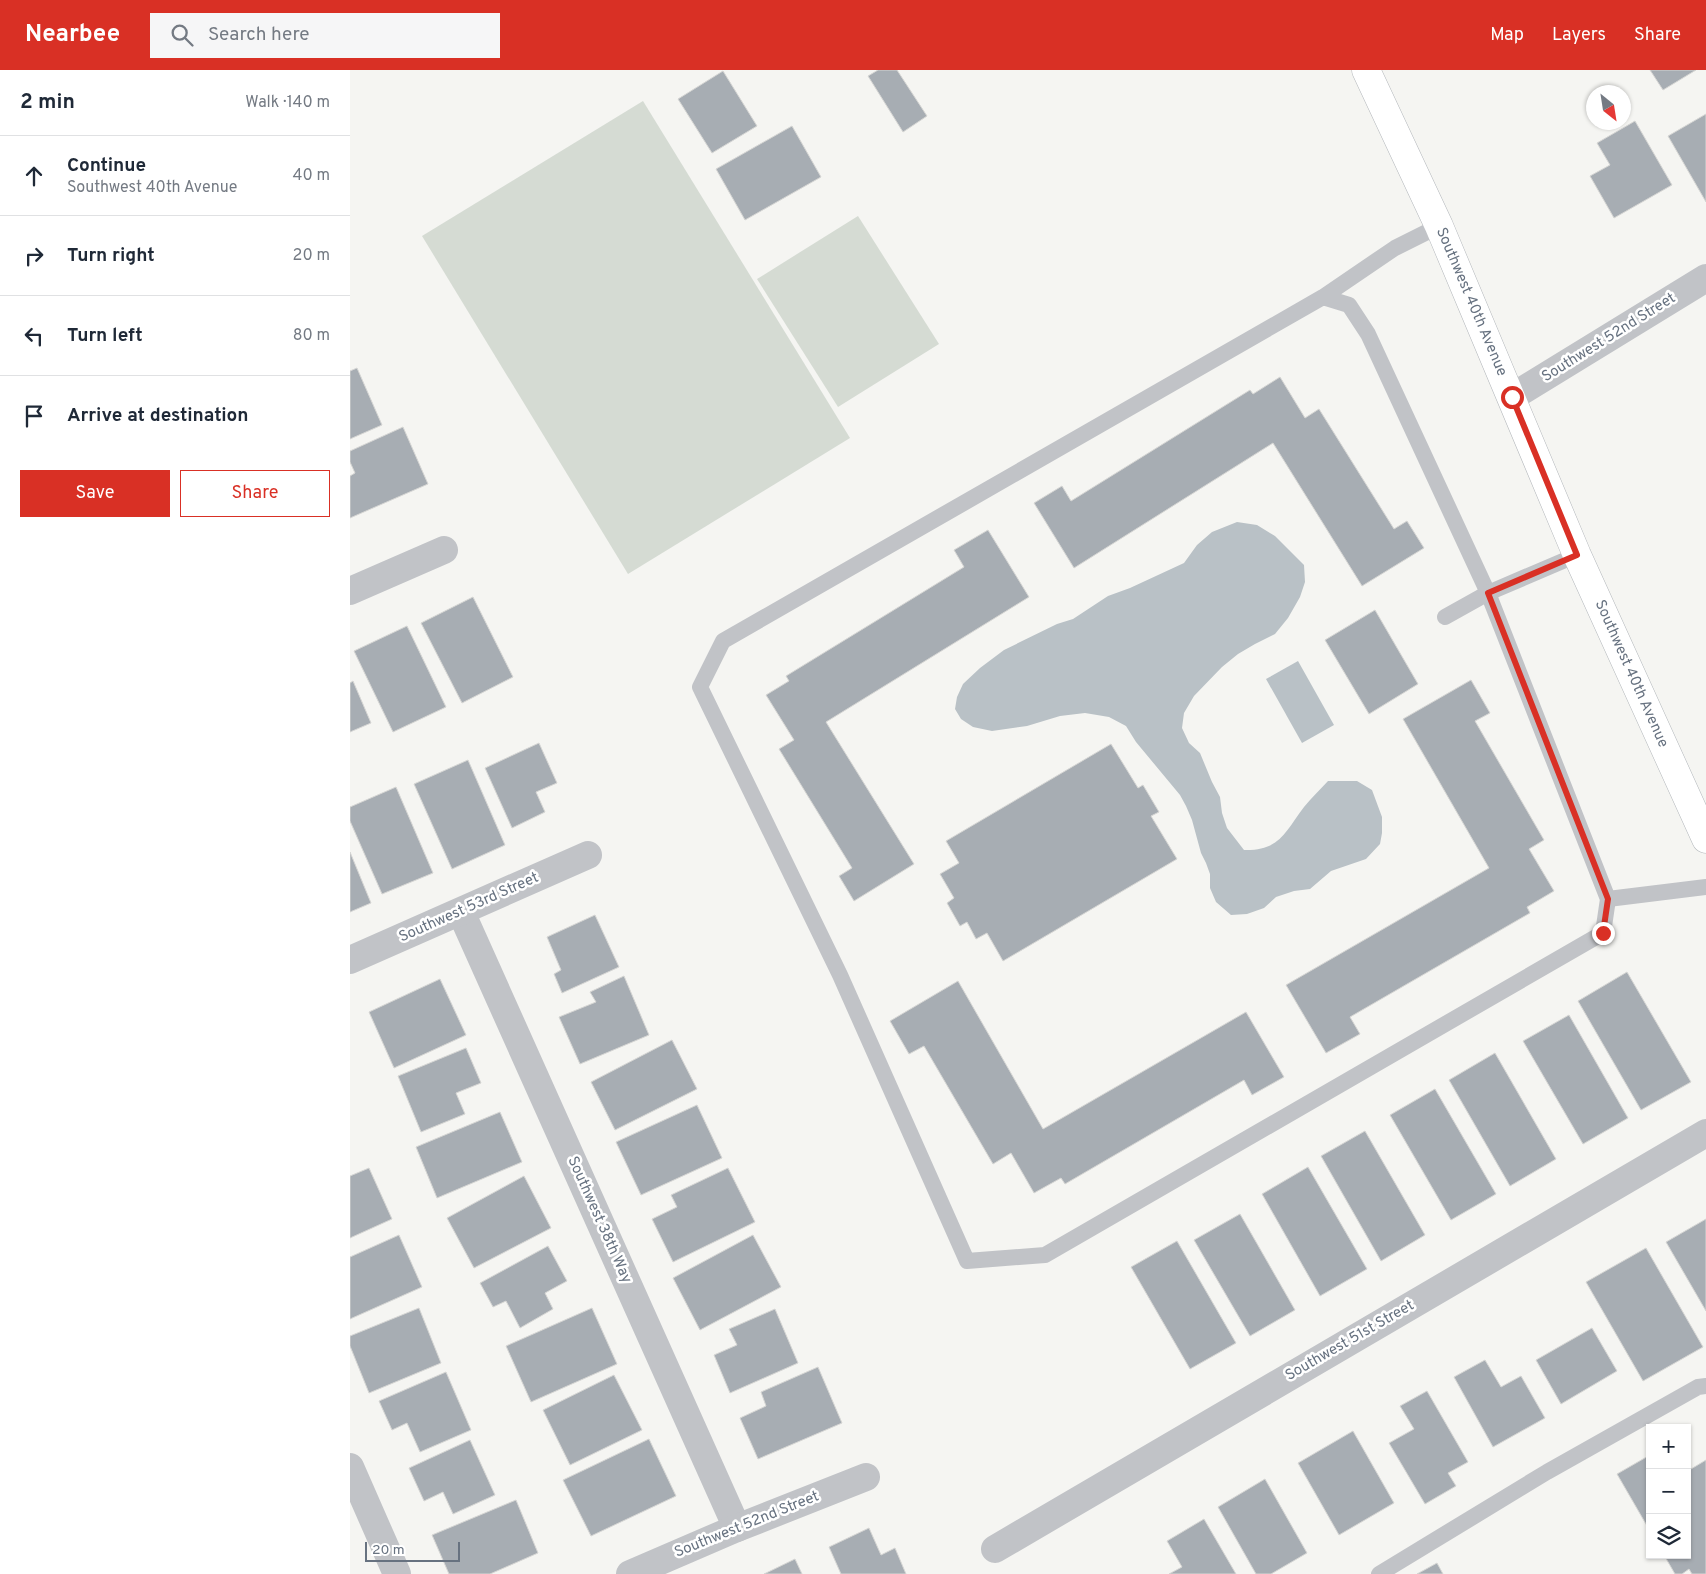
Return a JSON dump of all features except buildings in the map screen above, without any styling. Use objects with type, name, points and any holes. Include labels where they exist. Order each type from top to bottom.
[{"type":"street","name":"Southwest 40th Avenue","points":[[1366,70],[1439,226],[1577,555],[1706,839]]},
{"type":"street","name":"Southwest 52nd Street","points":[[1512,397],[1706,278]]},
{"type":"street","points":[[350,591],[444,550]]},
{"type":"street","name":"Southwest 53rd Street","points":[[350,960],[588,856]]},
{"type":"street","name":"Southwest 38th Way","points":[[461,912],[737,1528]]},
{"type":"street","name":"Southwest 51st Street","points":[[995,1549],[1706,1133]]},
{"type":"street","points":[[350,1467],[397,1574]]},
{"type":"street","name":"Southwest 52nd Street","points":[[630,1574],[737,1528],[866,1477]]},
{"type":"lane","points":[[1323,297],[1349,305],[1368,334],[1488,593],[1608,899],[1603,933],[1045,1255],[966,1261],[840,975],[700,687],[723,641],[1323,297],[1395,248],[1439,226]]},
{"type":"lane","points":[[1445,617],[1488,593],[1577,555]]},
{"type":"lane","points":[[1608,899],[1706,886]]},
{"type":"lane","points":[[1379,1574],[1547,1472],[1698,1387],[1706,1386]]},
{"type":"shaded area","points":[[643,101],[850,438],[628,574],[422,236]]},
{"type":"shaded area","points":[[858,216],[939,344],[838,407],[757,279]]},
{"type":"shaded area","points":[[1237,522],[1257,525],[1275,536],[1304,565],[1305,582],[1300,597],[1288,618],[1275,634],[1238,654],[1222,667],[1194,696],[1184,713],[1182,728],[1189,743],[1200,753],[1220,797],[1222,813],[1227,828],[1244,850],[1266,847],[1274,843],[1286,832],[1307,804],[1328,781],[1357,781],[1372,790],[1382,817],[1382,833],[1380,844],[1366,859],[1331,871],[1310,889],[1294,891],[1276,897],[1264,908],[1247,914],[1231,915],[1216,902],[1210,888],[1210,874],[1201,853],[1192,820],[1180,795],[1136,742],[1126,726],[1109,717],[1085,713],[1060,716],[1027,726],[992,731],[973,727],[961,719],[955,709],[957,697],[963,684],[1004,650],[1057,624],[1073,619],[1108,596],[1184,563],[1197,545],[1212,532]]},
{"type":"shaded area","points":[[1298,661],[1334,725],[1302,743],[1266,679]]},
{"type":"route","points":[[1512,397],[1577,555],[1488,593],[1608,899],[1603,933]]}]
